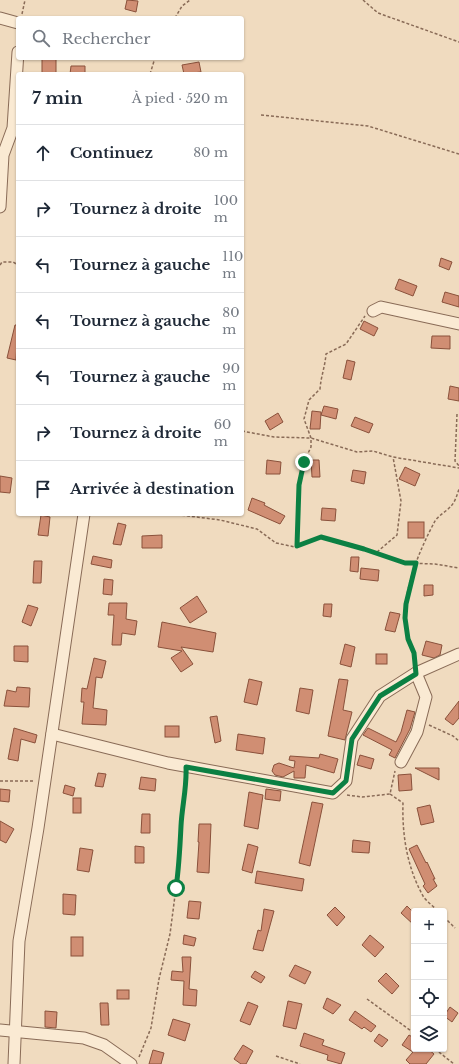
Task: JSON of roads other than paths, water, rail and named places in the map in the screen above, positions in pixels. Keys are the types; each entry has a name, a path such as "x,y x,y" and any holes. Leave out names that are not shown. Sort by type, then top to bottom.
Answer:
{"street":[{"path":"0,18 16,22"},
{"path":"17,60 17,72"},
{"path":"0,207 3,155 13,128 16,82"},
{"path":"373,311 381,307 459,324"},
{"path":"14,1064 19,941 45,781 84,516"},
{"path":"52,734 186,767 333,793 346,781 352,739 380,696 416,674 459,654"},
{"path":"401,762 417,732 426,697 416,674"},
{"path":"0,1030 84,1038 104,1044 135,1060"}]}
